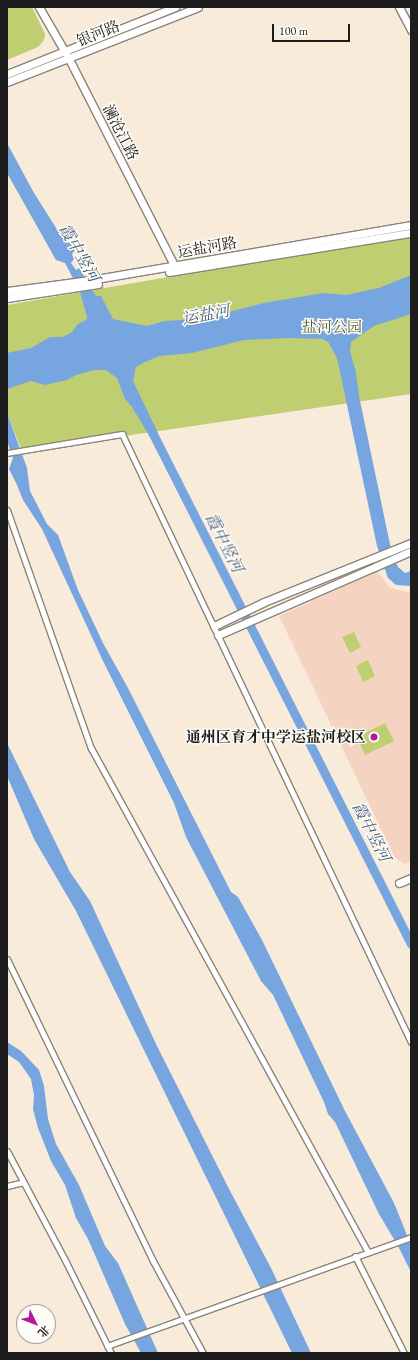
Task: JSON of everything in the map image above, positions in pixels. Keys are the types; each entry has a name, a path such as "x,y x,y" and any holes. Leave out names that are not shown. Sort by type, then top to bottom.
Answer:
{"main road":[{"name":"澜沧江路","path":"39,7 69,59 176,268"},
{"name":"银河路","path":"7,74 175,7"},
{"name":"银河路","path":"7,82 69,59 198,7"},
{"path":"399,7 411,30"},
{"name":"运盐河路","path":"176,268 411,225"},
{"name":"运盐河路","path":"7,298 72,285 176,268 411,233"},
{"name":"运盐河路","path":"7,291 72,285"},
{"path":"214,626 264,602 411,542"},
{"path":"218,635 411,551"},
{"path":"399,883 411,878"}],"street":[{"path":"9,452 122,434 411,1042"},
{"path":"7,510 90,748 368,1252"},
{"path":"7,960 153,1261 203,1353"},
{"path":"7,1152 24,1182 110,1353"},
{"path":"7,1186 24,1182"},
{"path":"107,1346 411,1237"},
{"path":"355,1256 404,1353"}],"shaded area":[{"name":"通州区育才中学运盐河校区","path":"377,571 390,588 408,592 411,591 411,861 405,864 395,858 279,616"}],"green space":[{"path":"7,7 32,7 45,34 44,40 38,47 7,60"},
{"name":"盐河公园","path":"411,235 411,394 22,451 7,413 7,305"},
{"path":"354,632 361,647 350,653 342,637"},
{"path":"368,660 375,676 363,682 356,666"},
{"path":"385,723 394,741 365,755 357,737"}],"water":[{"path":"7,143 34,193 65,242 70,243 75,250 72,254 74,259 71,263 76,270 79,268 96,296 101,296 113,319 147,326 165,321 225,313 264,303 323,293 347,295 379,288 411,275 411,314 374,326 351,342 350,351 356,373 359,396 392,554 398,567 405,573 411,571 411,586 396,585 388,578 377,546 337,358 329,343 323,339 290,338 244,340 192,353 159,356 143,363 136,367 133,381 158,433 150,437 132,407 125,399 117,378 106,370 94,370 76,375 67,380 45,385 31,381 7,389 7,353 31,348 50,337 62,337 71,333 78,324 86,320 87,317 80,292 65,263 56,260 7,173"},
{"path":"7,413 27,468 30,491 47,524 58,535 78,590 103,643 128,688 231,892 238,897 262,940 345,1111 394,1203 411,1245 411,1272 379,1214 335,1122 328,1114 324,1102 273,995 261,981 186,837 174,803 103,661 42,529 23,500 9,469 13,458 7,441"},
{"path":"7,743 70,872 90,901 156,1044 228,1187 271,1268 311,1353 292,1353 76,911 34,839 7,776"},
{"path":"7,1042 21,1051 39,1070 44,1086 48,1119 56,1144 79,1185 105,1246 118,1263 158,1353 141,1353 125,1324 88,1239 76,1218 65,1185 51,1161 38,1128 33,1109 34,1095 31,1079 19,1062 7,1054"}],"waterway":[{"name":"霞中竖河","path":"149,426 411,944"}],"place":[{"name":"通州区育才中学运盐河校区","path":"374,737"}],"water label":[{"name":"运盐河","path":"206,315"}]}
